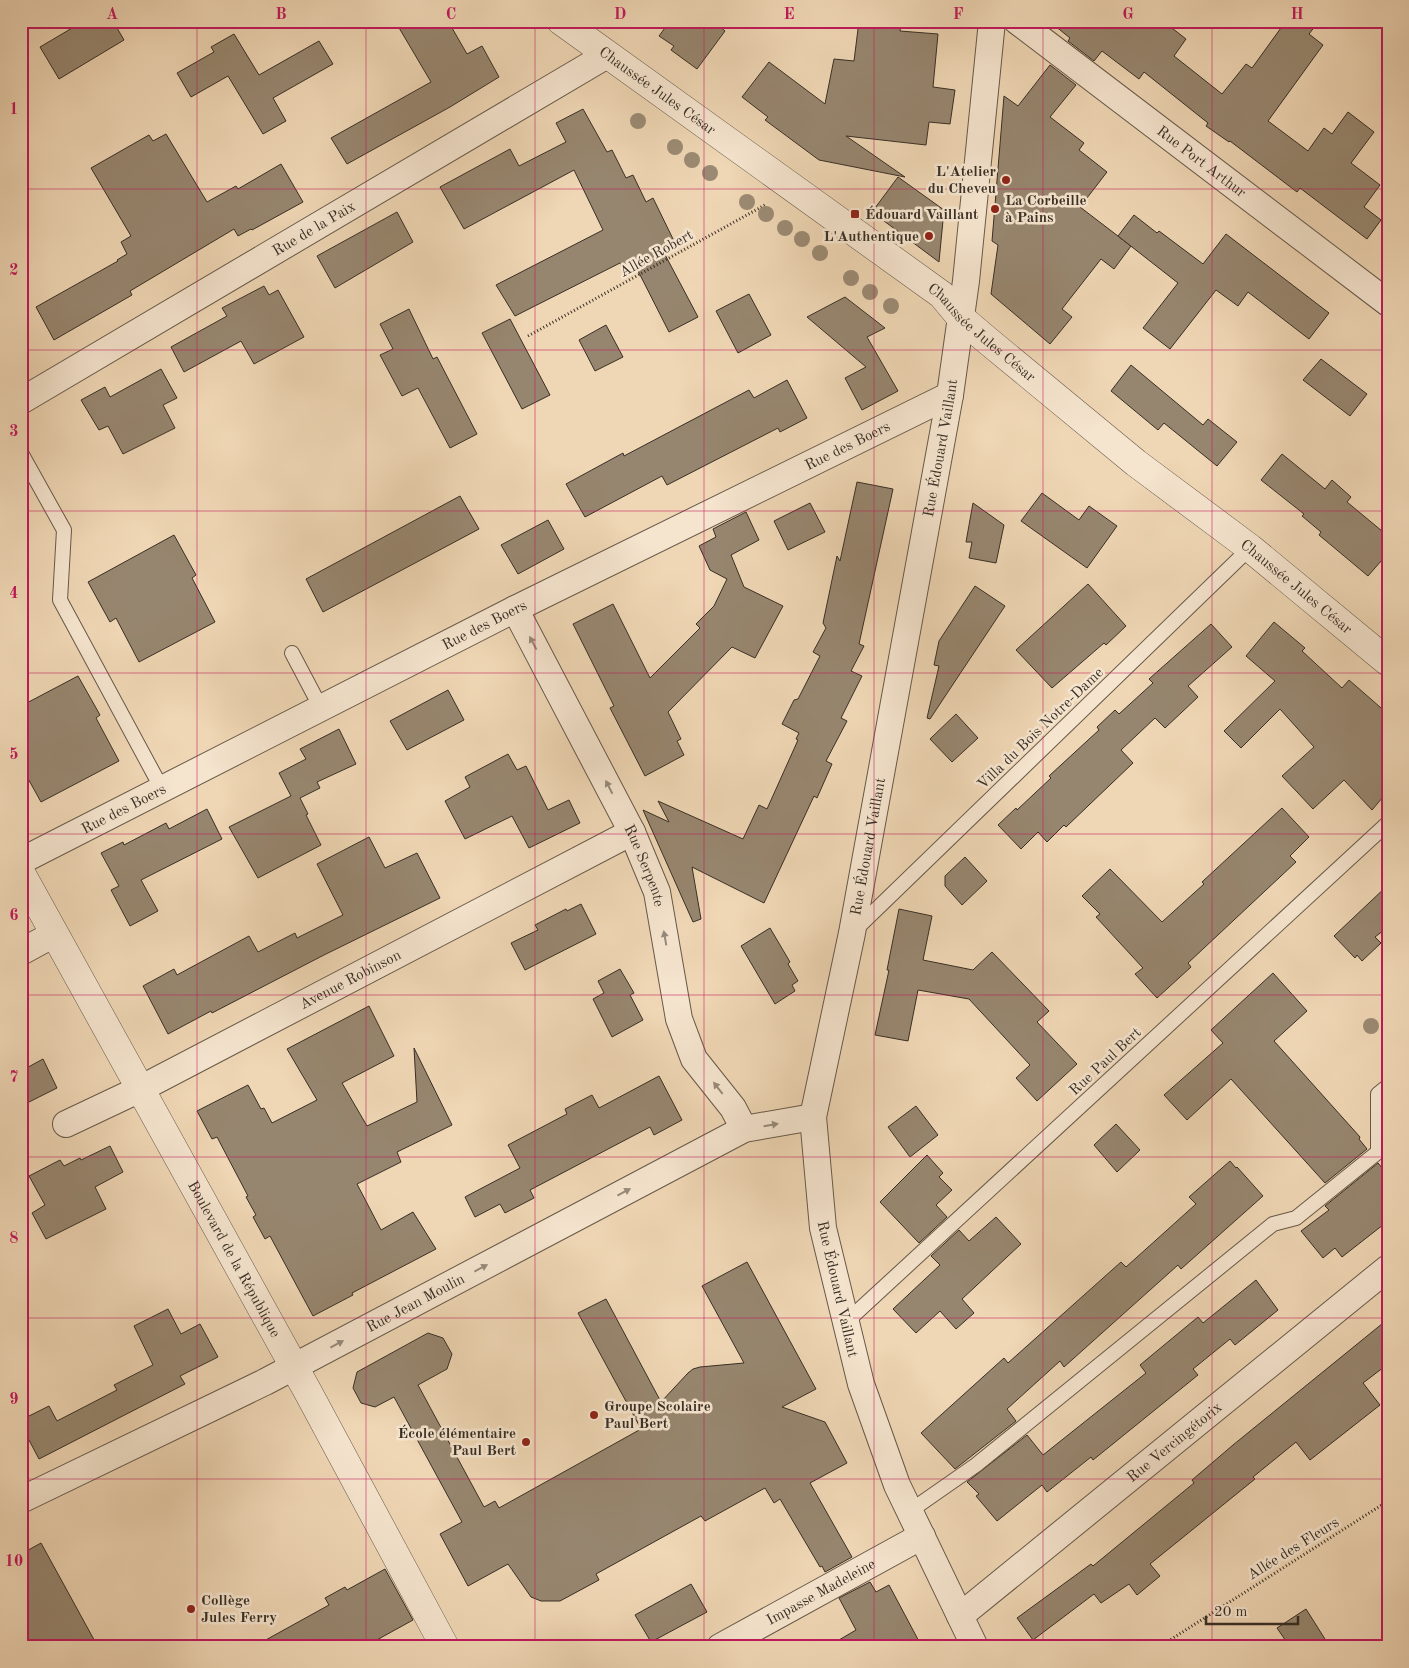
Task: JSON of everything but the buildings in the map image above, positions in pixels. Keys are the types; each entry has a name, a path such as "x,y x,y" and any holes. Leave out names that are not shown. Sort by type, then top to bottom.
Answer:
{"street":[{"name":"Chaussée Jules César","path":"561,21 942,295 961,318 1136,463 1250,548 1388,662"},
{"name":"Rue Édouard Vaillant","path":"974,1647 897,1485 861,1384 823,1228 813,1117 852,933 950,395 961,318 992,21"},
{"name":"Rue Port Arthur","path":"1017,21 1388,302"},
{"name":"Rue de la Paix","path":"21,401 608,55"},
{"name":"Rue des Boers","path":"21,861 515,609 950,395"},
{"name":"Rue Serpente","path":"515,609 632,832 657,892 679,1020 694,1059 733,1108 744,1129"},
{"name":"Avenue Robinson","path":"66,1124 140,1089 632,832"},
{"name":"Boulevard de la République","path":"21,873 294,1367 446,1647"},
{"path":"21,952 54,934"},
{"name":"Rue Jean Moulin","path":"21,1500 294,1367 744,1129 813,1117"},
{"name":"Rue Vercingétorix","path":"960,1616 1388,1268"},
{"name":"Impasse Madeleine","path":"720,1647 922,1536"}],"lane":[{"path":"21,453 64,530 60,600 162,789"},
{"name":"Villa du Bois Notre-Dame","path":"852,933 1250,548"},
{"path":"292,653 321,708"},
{"name":"Rue Paul Bert","path":"845,1324 1388,823"},
{"path":"910,1511 976,1465 1273,1224 1296,1218 1378,1152 1378,1094 1388,1086"}],"path":[{"name":"Allée Robert","path":"528,336 794,190"},
{"name":"Allée des Fleurs","path":"1159,1647 1388,1501"}],"place":[{"name":"L'Atelier du Cheveu","path":"1006,180"},
{"name":"La Corbeille à Pains","path":"995,209"},
{"name":"Édouard Vaillant","path":"855,214"},
{"name":"L'Authentique","path":"929,236"},
{"name":"Groupe Scolaire Paul Bert","path":"594,1415"},
{"name":"École élémentaire Paul Bert","path":"526,1442"},
{"name":"Collège Jules Ferry","path":"191,1609"}]}
